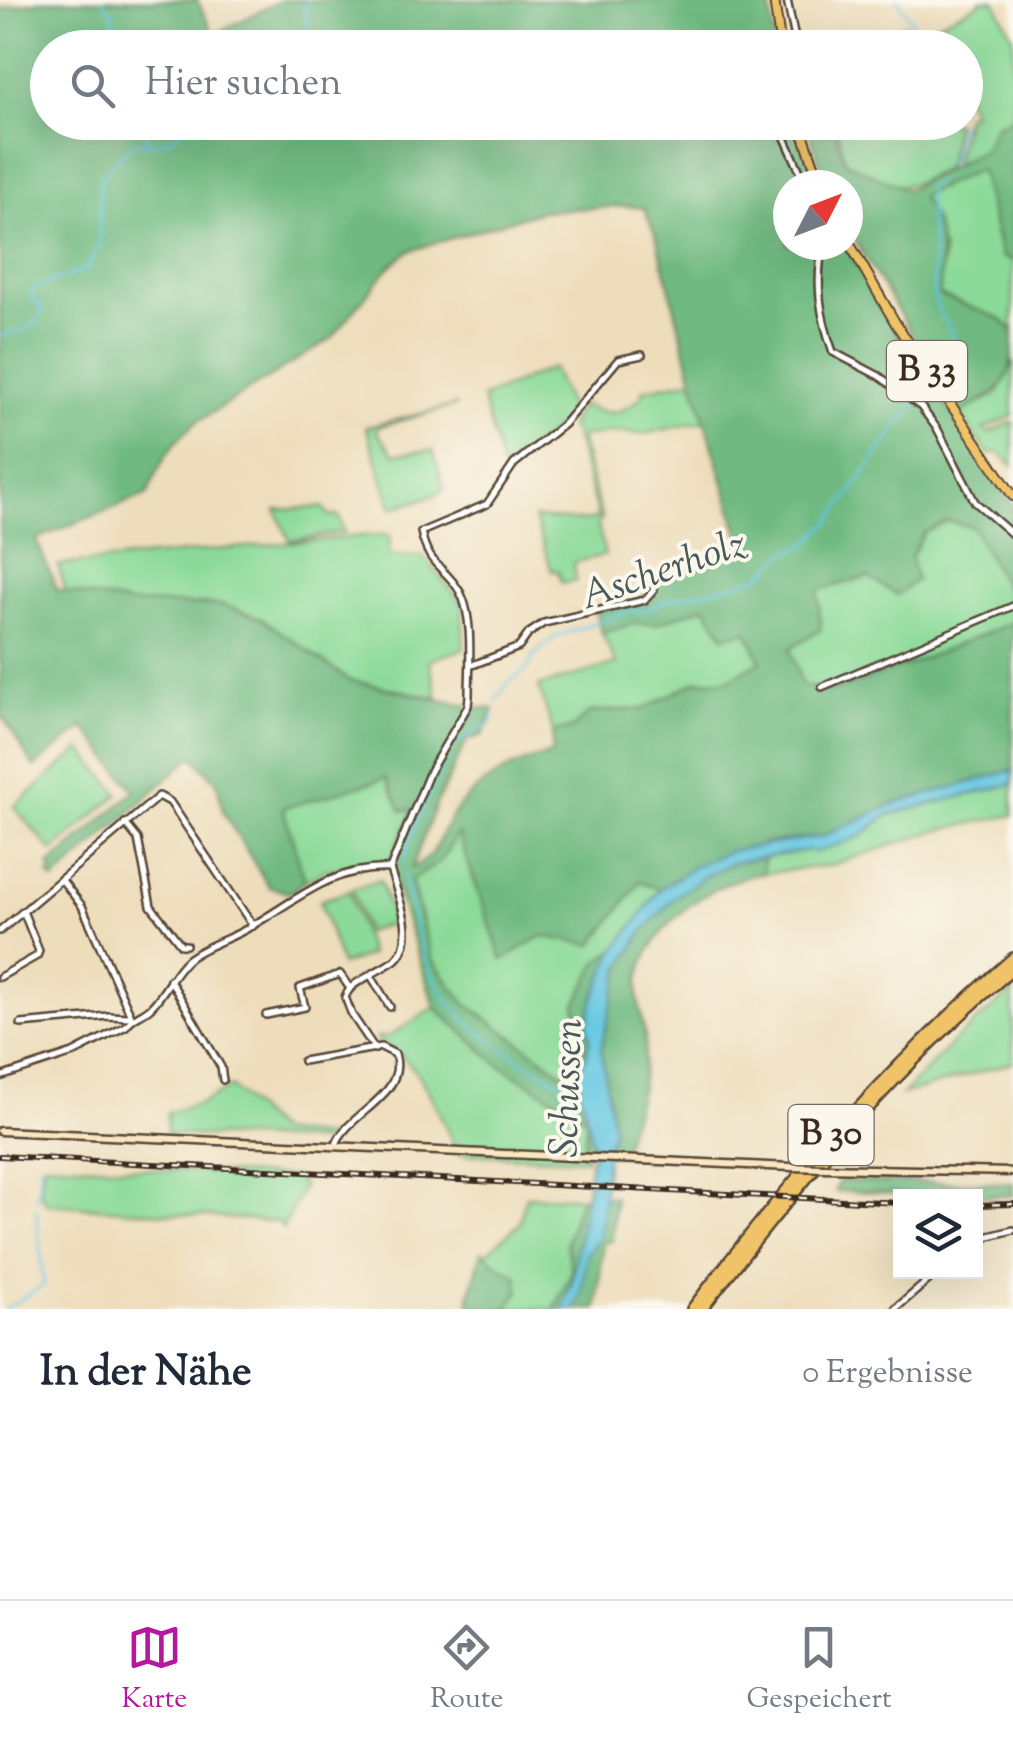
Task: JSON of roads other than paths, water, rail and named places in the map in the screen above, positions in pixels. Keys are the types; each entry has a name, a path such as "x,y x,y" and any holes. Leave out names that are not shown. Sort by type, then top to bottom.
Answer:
{"highway":[{"name":"B 30","path":"692,1309 772,1205 842,1123 928,1034 1013,958"},
{"name":"B 30","path":"702,1309 846,1131 923,1051 1013,969"}],"main road":[{"path":"774,0 778,30"},
{"path":"805,140 816,170"},
{"name":"B 33","path":"859,260 912,349 1013,496"}],"street":[{"path":"787,0 793,30"},
{"path":"786,140 799,170"},
{"path":"820,260 820,317 833,352 922,406 975,502 1013,535"},
{"path":"375,1049 345,998 350,986 395,960 403,950 406,935 390,868 430,770 468,706 467,613 459,591 431,561 421,532 487,504 514,464 564,424 618,360 642,355"},
{"path":"470,666 519,647 529,633 544,623 645,600 654,590 649,574 644,574"},
{"path":"822,686 1013,606"},
{"path":"0,931 155,798 162,797 170,802 253,926"},
{"path":"125,823 138,839 151,906 181,945 186,945"},
{"path":"0,1077 74,1053 126,1026 150,1008 194,955 253,926 332,876 390,868"},
{"path":"60,879 82,906 132,1018"},
{"path":"0,977 38,956 23,911"},
{"path":"266,1015 305,1008 300,988 340,974 350,986"},
{"path":"370,975 390,1007"},
{"path":"170,980 221,1067 223,1080"},
{"path":"21,1024 109,1016 132,1018"},
{"path":"303,1061 381,1047 395,1054 396,1070 377,1102 344,1127 335,1148"},
{"path":"0,1131 612,1161 1013,1172"},
{"path":"983,1240 1013,1230"},
{"path":"895,1309 930,1279"}],"water":[{"path":"1013,770 1013,784 888,815 860,837 814,853 809,850 735,862 705,876 674,898 642,933 621,968 601,1047 613,1129 607,1148 599,1238 587,1253 581,1293 574,1309 562,1309 572,1283 593,1146 579,1085 579,1070 590,1039 587,1025 613,953 660,889 696,865 729,851 823,836 893,804"}],"waterway":[{"path":"309,0 304,6 309,30"},
{"name":"Ascherholz","path":"898,0 917,30"},
{"path":"103,1 112,13 115,30"},
{"path":"147,140 147,144"},
{"path":"0,336 27,329 37,322 42,310 30,294 36,287 87,269 99,245 100,178 134,143 167,140"},
{"name":"Ascherholz","path":"949,164 956,140"},
{"name":"Ascherholz","path":"937,181 928,188 934,286 937,307 951,330 950,362"},
{"name":"Ascherholz","path":"495,701 508,683 527,670 534,655 555,637 626,612 647,610 665,601 743,582 765,573 782,555 806,545 830,522 901,421 924,397"},
{"name":"Ascherholz","path":"403,861 416,822 451,746 492,723 493,715"},
{"name":"Ascherholz","path":"404,873 427,963 456,1010 499,1046 585,1096"},
{"path":"37,1199 41,1164"},
{"path":"5,1309 44,1285 36,1209"}],"railway":[{"path":"0,1156 893,1203"},
{"path":"983,1205 1013,1204"}],"water label":[{"name":"Schussen","path":"569,1088"}]}
